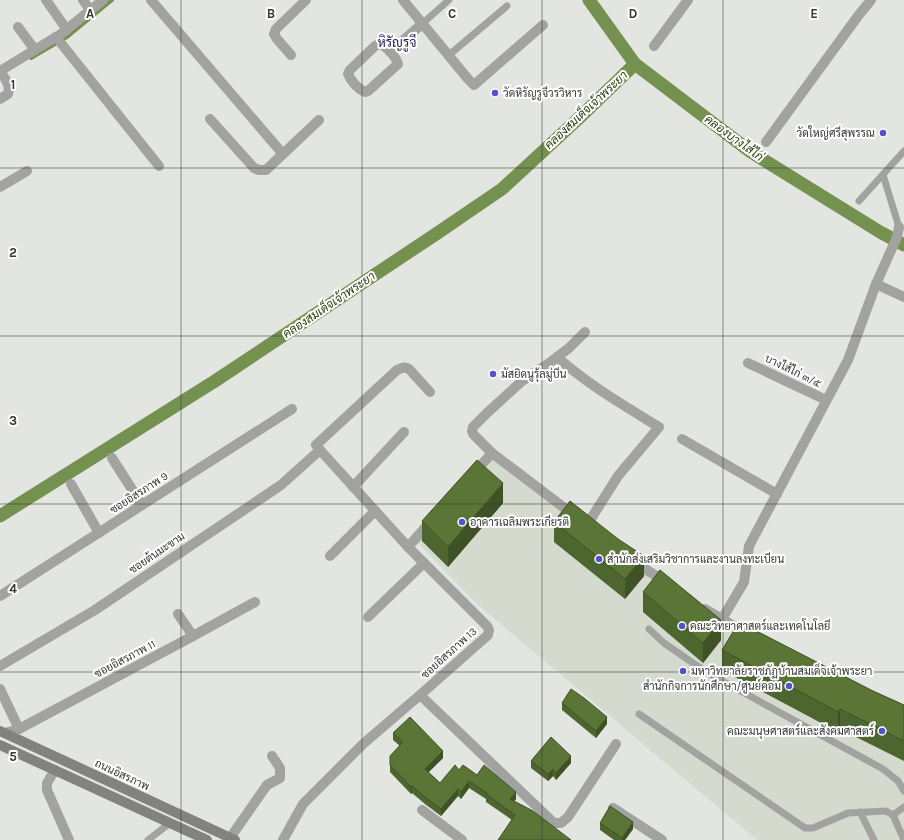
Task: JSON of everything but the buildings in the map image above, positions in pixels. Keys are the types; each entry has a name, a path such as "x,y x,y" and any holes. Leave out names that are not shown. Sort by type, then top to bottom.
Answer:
{"main road":[{"name":"ถนนอิสรภาพ","path":"2,732 232,839"},
{"path":"0,745 207,840"}],"street":[{"path":"46,0 67,30"},
{"path":"83,0 90,10"},
{"path":"0,99 8,94 10,89 0,71 67,30 103,0"},
{"path":"151,0 282,154"},
{"path":"292,55 274,34 276,29 306,0"},
{"path":"403,0 474,85 543,25"},
{"path":"654,46 688,0"},
{"path":"766,142 871,0"},
{"path":"390,52 423,23"},
{"path":"18,27 35,50"},
{"path":"56,37 159,166"},
{"path":"383,44 390,52 398,64 365,92 350,78 348,74 350,70 375,46 383,44"},
{"path":"210,119 254,168 259,170 266,170 319,120"},
{"path":"0,187 27,171"},
{"path":"722,619 744,582 749,546 848,360 876,284 896,236"},
{"path":"876,284 904,297"},
{"path":"557,357 566,365 614,398 659,427 618,476 589,527 492,453 473,434 472,431 474,427 506,395 522,381 569,348 585,332"},
{"name":"บางไส้ไก่ ๓/๕","path":"748,362 826,400"},
{"name":"ซอยต้นมะขาม","path":"0,666 94,610 281,485 397,370 405,367 409,369 430,392"},
{"name":"ซอยอิสรภาพ 9","path":"0,596 292,409"},
{"path":"353,487 404,432"},
{"path":"682,439 777,494"},
{"name":"ซอยอิสรภาพ 13","path":"283,840 303,804 363,744 488,635 489,630 487,626 408,548 318,448"},
{"path":"465,482 492,453"},
{"path":"112,458 142,505"},
{"path":"71,484 99,532"},
{"path":"330,556 375,511"},
{"path":"408,548 439,512"},
{"path":"622,554 672,587"},
{"path":"368,617 424,563"},
{"name":"ซอยอิสรภาพ 11","path":"2,732 19,729 255,602"},
{"path":"697,603 756,638"},
{"path":"178,614 193,636"},
{"path":"0,689 19,729"},
{"path":"420,695 554,822 561,823 568,817 616,744"},
{"path":"232,839 267,785 280,778 280,768 272,756"},
{"path":"55,770 47,784 47,790 70,840"},
{"path":"613,808 662,840"},
{"path":"422,810 462,840"}],"lane":[{"path":"423,23 450,0"},
{"path":"449,55 507,6"},
{"path":"859,201 904,151"},
{"path":"883,174 896,236"},
{"path":"649,629 664,643 706,672 883,769 898,781 904,791"},
{"path":"638,714 805,828 813,828 848,813 886,812 893,814"},
{"path":"893,814 904,806"},
{"path":"860,812 874,840"},
{"path":"893,814 904,840"},
{"path":"148,840 170,823"}],"shaded area":[{"name":"มหาวิทยาลัยราชภัฏบ้านสมเด็จเจ้าพระยา","path":"494,451 714,624 904,719 904,840 757,840 476,603 414,539"}],"waterway":[{"path":"31,58 67,37 112,0"},
{"name":"คลองบางไส้ไก่","path":"589,0 635,64 751,152 880,232 904,245"},
{"name":"คลองสมเด็จเจ้าพระยา","path":"0,516 215,381 502,189 635,64"}],"place":[{"name":"วัดหิรัญรูจีวรวิหาร","path":"495,93"},
{"name":"วัดใหญ่ศรีสุพรรณ","path":"883,133"},
{"name":"มัสยิดนูรุ้ลมู่บีน","path":"493,374"},
{"name":"อาคารเฉลิมพระเกียรติ","path":"462,522"},
{"name":"สำนักส่งเสริมวิชาการและงานลงทะเบียน","path":"599,559"},
{"name":"คณะวิทยาศาสตร์และเทคโนโลยี","path":"682,626"},
{"name":"มหาวิทยาลัยราชภัฏบ้านสมเด็จเจ้าพระยา","path":"683,671"},
{"name":"สำนักกิจการนักศึกษา/ศูนย์คอม","path":"789,686"},
{"name":"คณะมนุษศาสตร์และสังคมศาสตร์","path":"882,731"}],"district":[{"name":"หิรัญรูจี","path":"397,42"}]}
